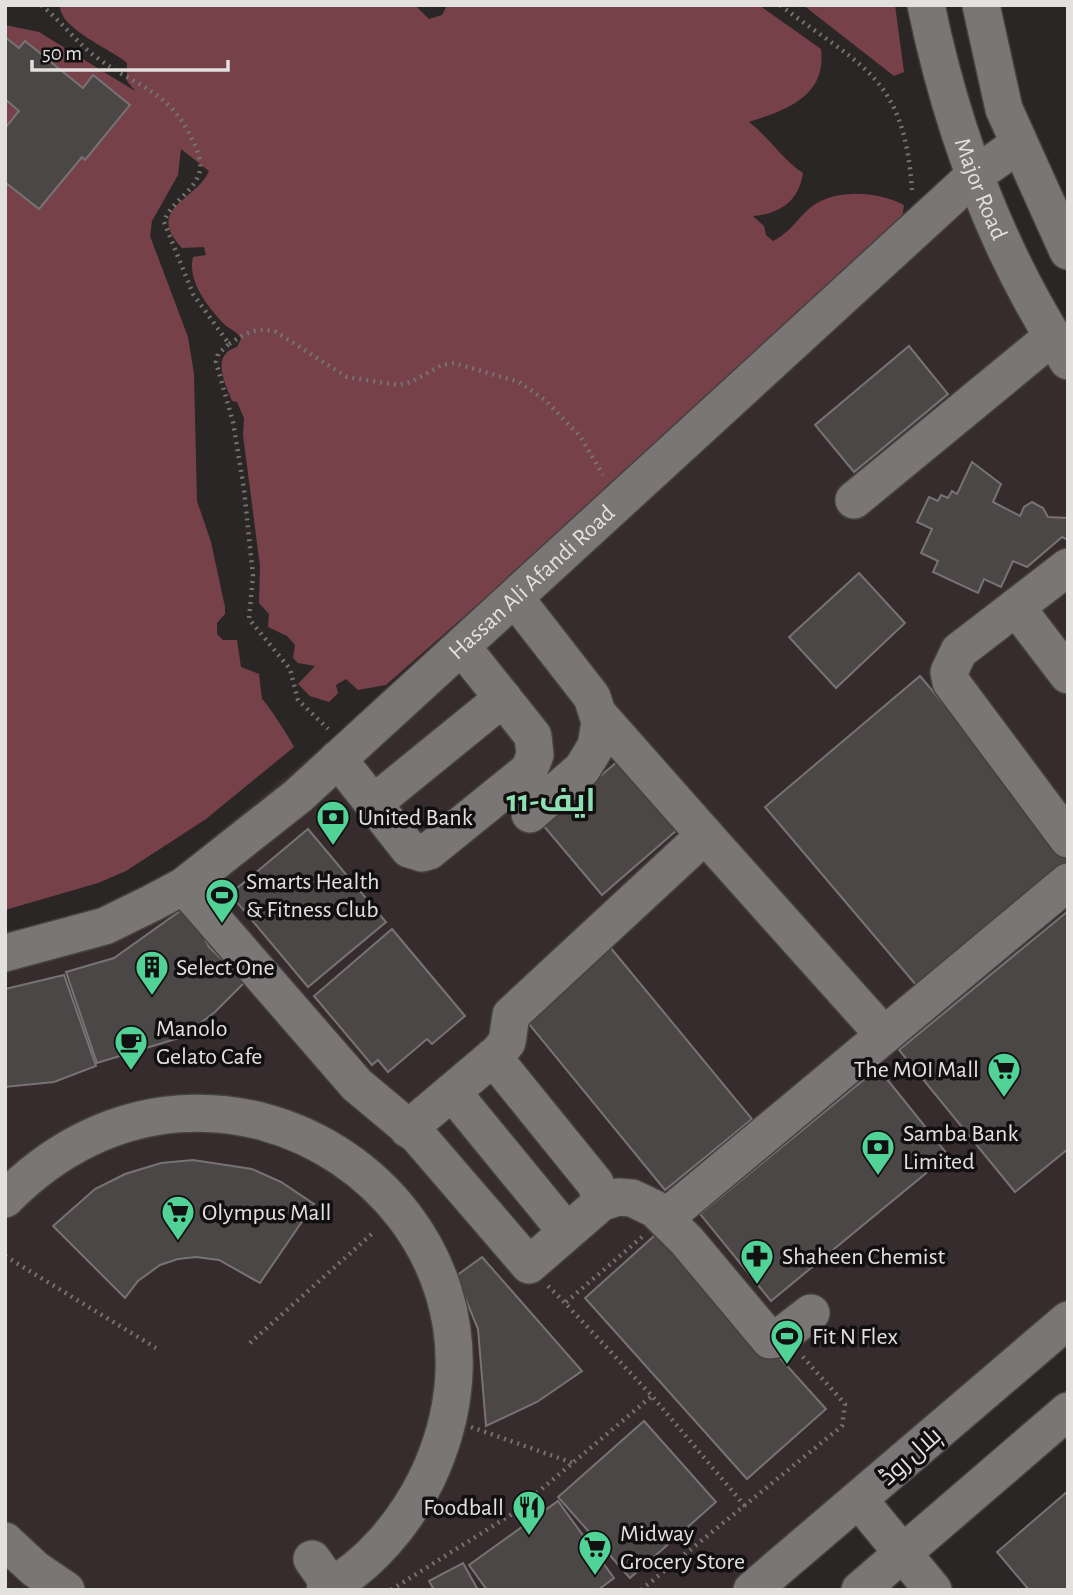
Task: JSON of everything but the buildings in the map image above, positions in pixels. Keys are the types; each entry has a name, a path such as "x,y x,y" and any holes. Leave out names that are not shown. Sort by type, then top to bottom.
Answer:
{"street":[{"name":"Major Road","path":"926,5 939,67 975,175 997,228 1060,349"},
{"name":"Major Road","path":"981,5 1004,109 1068,251"},
{"name":"Hassan Ali Afandi Road","path":"5,953 105,926 184,886 298,796 975,175 1018,145"},
{"path":"854,500 1060,349"},
{"path":"1068,567 960,651 949,672 951,682 1068,839"},
{"path":"515,598 592,697 598,714 599,738 582,769 530,814"},
{"path":"1016,607 1068,675"},
{"path":"344,754 374,803 409,849 422,853 429,851 529,770 535,755 533,736 462,647"},
{"path":"374,803 503,698"},
{"path":"598,714 884,1035"},
{"path":"408,1129 493,1057 507,1042 511,1015 705,835"},
{"path":"665,1218 1068,882"},
{"path":"184,886 357,1085 418,1136 529,1265 599,1203 618,1197 632,1198 643,1201 665,1218 765,1337 777,1339 811,1313"},
{"path":"493,1057 595,1182 599,1189 599,1203"},
{"path":"452,1091 566,1231"},
{"path":"5,1199 29,1174 62,1150 100,1131 153,1116 181,1112 222,1113 263,1120 302,1134 349,1162 371,1179 399,1210 430,1262 446,1308 452,1345 453,1382 447,1418 436,1459 418,1496 394,1531 365,1561 323,1578"},
{"name":"ہلال روڈ","path":"752,1590 1068,1320"},
{"path":"860,1590 1068,1411"},
{"path":"859,1500 933,1590"},
{"path":"5,1541 35,1569 75,1584"}],"path":[{"path":"42,5 99,60 136,80 173,106 186,125 195,144 201,168 195,182 169,209 164,222 174,253 193,294 229,344"},
{"path":"780,5 862,64 891,100 908,144 912,193 909,237"},
{"path":"344,754 305,709 294,690 290,669 249,619 253,576 244,489 233,422 216,362 218,355 229,344 242,335 265,328 276,332 347,377 360,381 398,385 411,382 442,365 454,363 519,382 545,400 580,436 596,458 615,506"},
{"path":"250,1343 399,1210"},
{"path":"665,1218 565,1303 652,1396 745,1506"},
{"path":"5,1256 156,1348"},
{"path":"641,1590 842,1426 845,1404 798,1353"},
{"path":"391,1590 512,1514 652,1396"},
{"path":"447,1418 573,1463"}],"shaded area":[{"path":"60,5 415,5 429,19 442,15 447,5 759,5 821,49 821,65 810,90 789,106 749,122 803,173 797,191 787,204 772,212 753,216 764,226 766,235 773,241 814,205 835,196 871,195 904,205 902,220 876,255 386,685 358,690 346,679 336,685 338,693 329,702 310,696 298,684 315,666 298,663 293,658 295,645 287,636 268,627 269,614 259,603 260,566 243,435 244,418 237,402 232,401 222,370 224,356 237,347 241,339 212,311 196,285 193,257 206,255 204,247 182,248 168,223 176,206 203,181 209,171 181,149 178,175 152,221 150,236 188,337 194,374 197,501 211,542 225,607 225,614 217,623 217,634 223,640 237,640 241,667 259,674 262,699 294,747 206,819 126,871 98,883 5,910 5,25 39,32 135,91 127,81 127,63 76,30 67,22"},
{"path":"803,5 895,5 904,72 894,76"},
{"path":"970,180 1068,348 1068,1312 750,1590 5,1590 5,930 48,926 148,890 644,480"}],"place":[{"name":"United Bank","path":"333,847"},
{"name":"Smarts Health & Fitness Club","path":"222,925"},
{"name":"Select One","path":"152,997"},
{"name":"Manolo Gelato Cafe","path":"131,1072"},
{"name":"The MOI Mall","path":"1004,1099"},
{"name":"Samba Bank Limited","path":"878,1177"},
{"name":"Olympus Mall","path":"178,1242"},
{"name":"Shaheen Chemist","path":"757,1286"},
{"name":"Fit N Flex","path":"787,1366"},
{"name":"Foodball","path":"529,1537"},
{"name":"Midway Grocery Store","path":"595,1577"}],"district":[{"name":"ایف-11","path":"551,800"}]}
